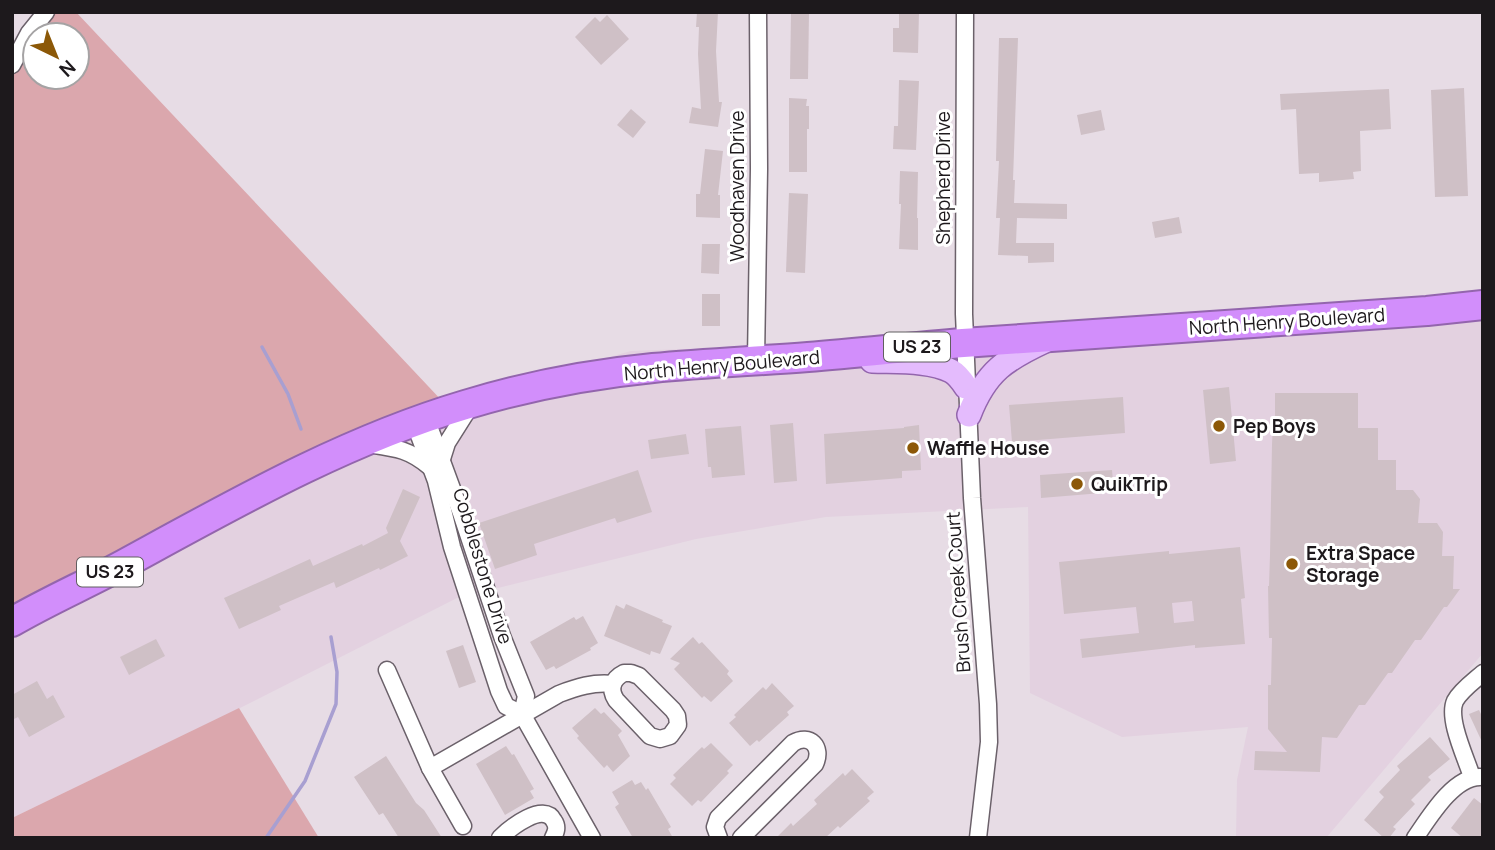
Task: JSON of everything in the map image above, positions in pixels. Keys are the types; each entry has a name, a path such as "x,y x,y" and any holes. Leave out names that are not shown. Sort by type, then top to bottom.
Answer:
{"highway":[{"name":"North Henry Boulevard","path":"12,622 297,471 420,420 473,403 562,382 637,370 1483,305"}],"main road":[{"path":"969,415 986,381 998,367 1018,353 1052,337"},
{"path":"806,358 917,363 953,371 966,387"}],"street":[{"path":"12,65 29,33 46,12"},
{"name":"Woodhaven Drive","path":"757,360 758,12"},
{"name":"Shepherd Drive","path":"965,12 965,343"},
{"name":"Brush Creek Court","path":"965,343 972,498 989,742 978,838"},
{"path":"362,443 416,455 439,472 447,443 473,403"},
{"name":"Cobblestone Drive","path":"420,420 439,472 461,513 502,636 526,696 522,714"},
{"name":"Cobblestone Drive","path":"439,472 452,547 499,691 506,706 522,714 592,838"},
{"path":"387,670 430,768 463,825"},
{"path":"1415,838 1447,795 1459,785 1477,777 1453,721 1453,708 1460,695 1483,673"},
{"path":"622,674 639,676 676,714 678,725 673,734 662,739 650,736 616,700 612,691 613,684 622,674"},
{"path":"430,768 551,698 595,683 613,684"},
{"path":"717,837 717,820 766,770 796,741 804,739 813,743 818,754 816,762 741,838"},
{"path":"766,770 787,792"},
{"path":"554,820 574,806"},
{"path":"500,838 537,813 547,814 554,820 556,827 553,838"}],"shaded area":[{"path":"56,12 76,12 84,21 48,21"},
{"path":"91,28 444,403 417,411 207,501 12,610 12,59 21,49 21,91 91,91"},
{"path":"1483,308 1483,653 1326,838 1236,838 1237,780 1248,727 1122,737 1030,693 1028,507 826,517 696,539 457,598 240,708 12,818 12,610 207,501 417,411 631,351 816,344"},
{"path":"239,708 319,838 12,838 12,818"}],"building":[{"path":"697,12 718,12 716,51 719,102 722,102 718,127 689,123 692,107 701,109"},
{"path":"791,12 809,12 808,79 790,79"},
{"path":"899,12 919,12 918,53 893,52 893,28 899,28"},
{"path":"607,15 629,39 601,65 575,37 595,17 600,22"},
{"path":"999,38 1018,38 1014,203 1067,204 1067,219 1017,218 1016,243 1054,243 1054,262 1028,263 1028,256 998,255 1000,218 996,218 999,161 996,161"},
{"path":"899,80 919,81 916,150 893,149 894,126 898,126"},
{"path":"1464,88 1468,196 1435,197 1431,90"},
{"path":"1389,89 1391,129 1360,131 1361,171 1353,172 1354,179 1319,182 1319,173 1299,174 1296,109 1281,110 1280,94"},
{"path":"789,98 807,99 806,106 809,106 807,172 789,172"},
{"path":"631,109 646,122 633,138 617,125"},
{"path":"1101,110 1105,130 1081,135 1077,115"},
{"path":"705,149 723,151 718,195 720,218 696,217 696,194 700,194"},
{"path":"900,171 918,172 918,250 899,249"},
{"path":"789,193 808,194 805,273 786,272"},
{"path":"1179,217 1182,233 1155,238 1152,222"},
{"path":"702,244 720,244 719,274 701,273"},
{"path":"702,294 720,294 720,326 702,326"},
{"name":"Pep Boys","path":"1229,387 1236,461 1210,464 1203,390"},
{"path":"1275,393 1358,393 1358,428 1378,428 1378,460 1396,460 1396,490 1413,490 1420,499 1418,523 1437,523 1443,532 1442,556 1454,556 1453,589 1460,589 1421,640 1415,640 1365,705 1359,705 1337,738 1322,737 1320,772 1254,770 1255,751 1287,752 1268,729 1272,638 1269,638 1268,586"},
{"name":"QuikTrip","path":"1123,397 1125,433 1012,442 1009,405"},
{"path":"793,423 797,481 774,483 770,425"},
{"path":"919,425 921,470 902,471 902,478 826,484 824,434"},
{"path":"741,426 745,475 712,478 711,467 708,467 705,429"},
{"path":"686,434 689,454 651,459 648,440"},
{"path":"638,470 652,512 617,523 615,518 534,544 537,555 495,569 479,523"},
{"name":"QuikTrip","path":"1112,470 1114,492 1041,498 1040,475"},
{"path":"403,489 420,497 400,541 408,556 336,588 334,582 279,606 281,610 239,629 224,598 310,559 313,566 388,533 386,528"},
{"path":"1240,547 1245,598 1241,599 1245,644 1195,648 1195,645 1082,658 1080,639 1139,633 1136,607 1064,614 1059,562 1169,551 1169,554","holes":["1192,601 1194,621 1174,623 1172,603"]},
{"path":"626,604 672,626 660,654 651,651 650,655 604,636 616,605 624,609"},
{"path":"583,616 598,643 590,648 591,650 556,669 554,666 546,670 530,642 574,617 576,620"},
{"path":"693,637 699,644 702,642 729,671 727,674 733,681 711,702 704,696 702,698 674,669 680,663 670,659"},
{"path":"156,639 165,656 129,675 120,657"},
{"path":"463,645 476,682 459,688 446,651"},
{"path":"37,681 47,699 53,695 65,717 29,737 18,717 12,720 12,695"},
{"path":"772,683 794,706 787,712 789,715 759,742 757,740 750,746 729,723 763,687 766,690"},
{"path":"595,708 601,714 604,712 622,731 618,735 630,756 613,772 607,765 604,768 577,738 579,736 572,728"},
{"path":"1479,710 1483,718 1483,744 1469,714"},
{"path":"1430,737 1450,759 1428,777 1431,780 1411,800 1415,804 1393,827 1396,829 1389,838 1384,838 1364,820 1384,797 1379,792 1400,770 1397,766"},
{"path":"711,743 733,765 727,771 729,773 701,802 698,800 692,806 670,784 676,778 673,775 702,747 704,749"},
{"path":"506,746 512,755 514,754 534,789 530,791 534,798 505,815 476,764"},
{"path":"386,756 442,838 399,838 383,813 379,815 354,777"},
{"path":"852,769 874,792 867,798 870,801 825,838 776,838 817,804 814,800 843,773 845,776"},
{"path":"632,780 635,785 641,782 646,790 648,788 671,827 668,829 673,838 633,838 615,807 619,804 612,792"},
{"path":"1474,798 1483,805 1483,838 1463,838 1451,828"}],"waterway":[{"path":"262,347 288,394 301,429"},
{"path":"266,838 305,781 336,704 337,672 331,637"}],"place":[{"name":"Pep Boys","path":"1219,426"},
{"name":"Waffle House","path":"913,448"},
{"name":"QuikTrip","path":"1077,484"},
{"name":"Extra Space Storage","path":"1292,564"}]}
